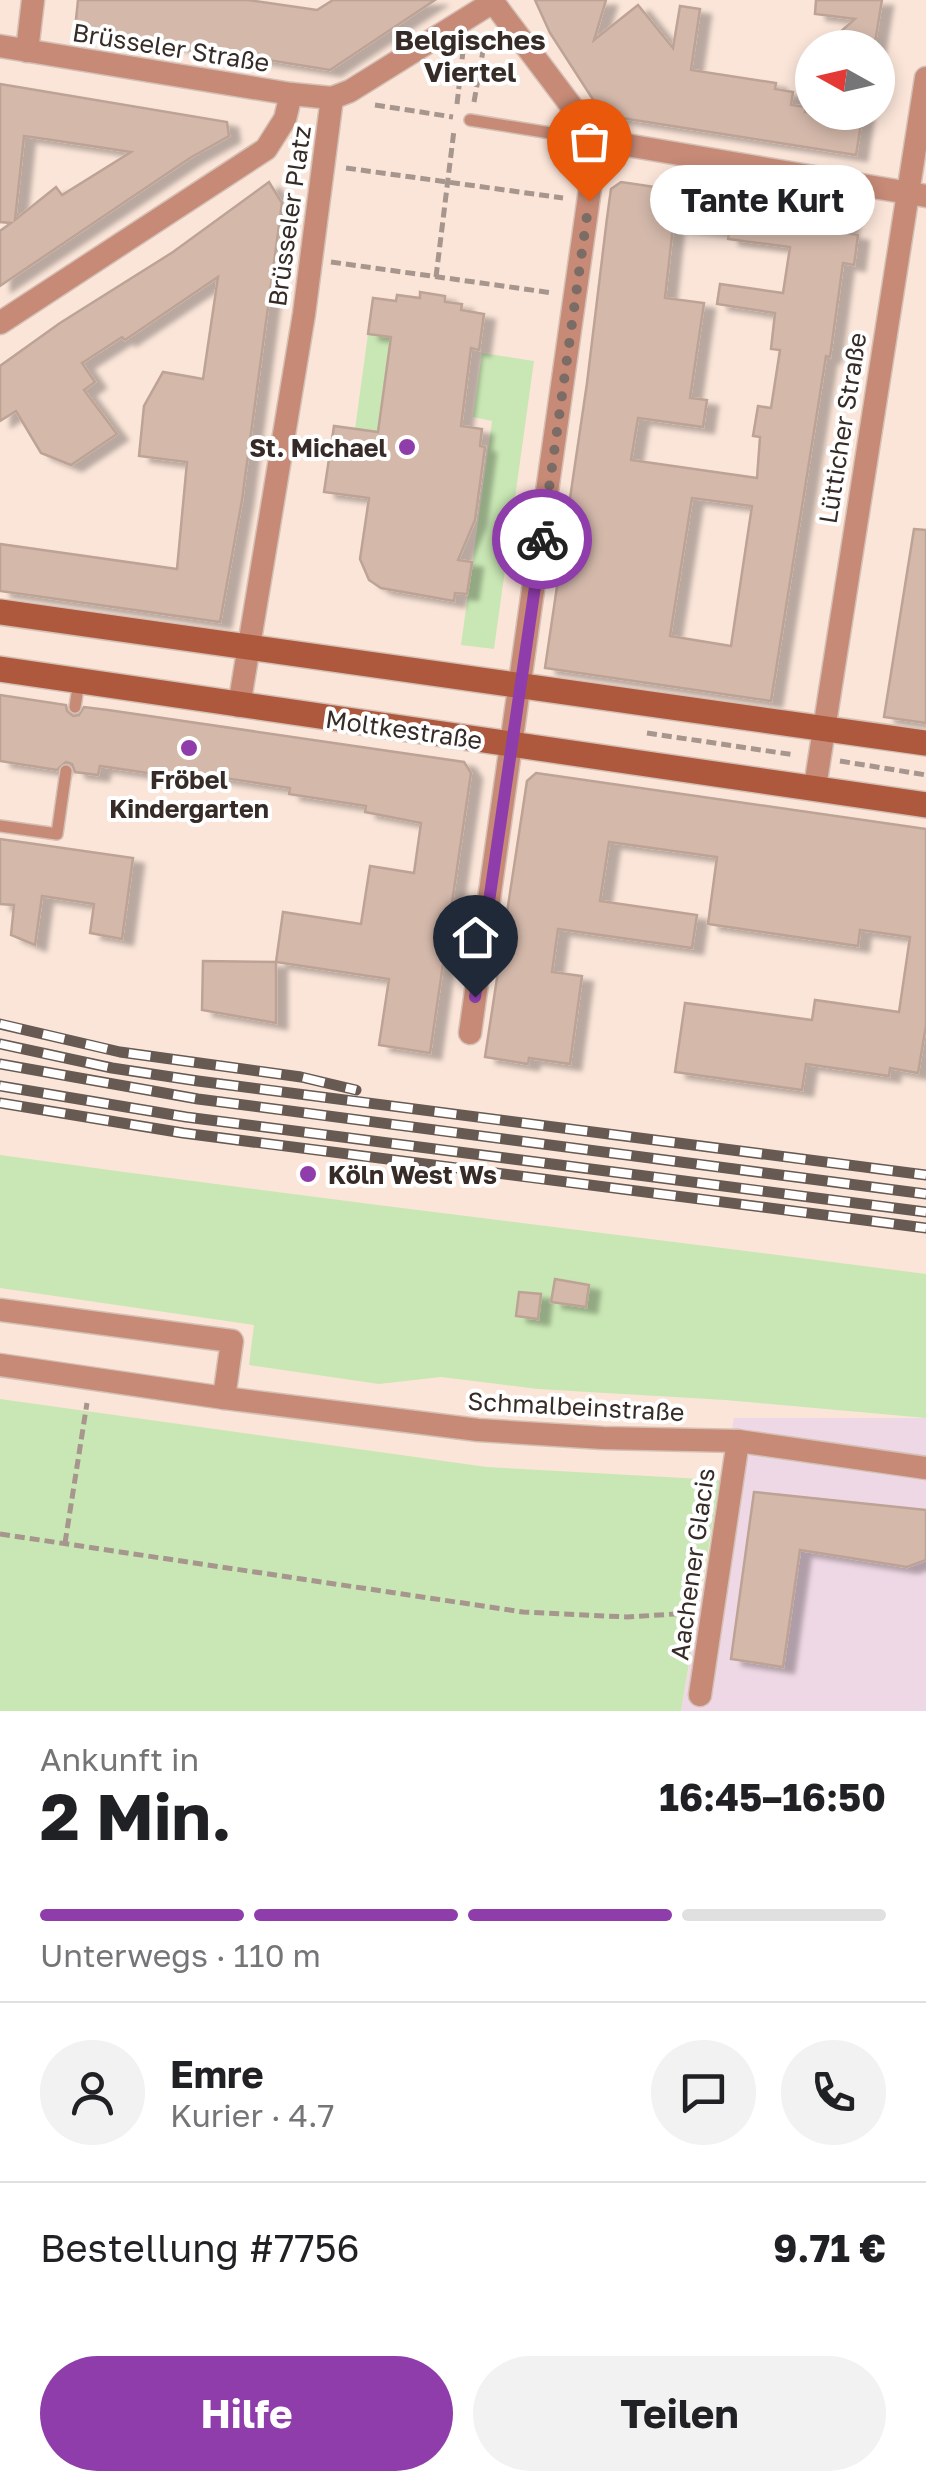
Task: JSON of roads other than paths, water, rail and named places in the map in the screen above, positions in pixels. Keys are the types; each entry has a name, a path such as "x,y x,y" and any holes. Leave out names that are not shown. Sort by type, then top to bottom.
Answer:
{"street":[{"path":"27,51 33,0"},
{"path":"493,1 597,140 917,194"},
{"name":"Brüsseler Platz","path":"239,706 311,260 332,98 350,92 493,1"},
{"name":"Brüsseler Straße","path":"0,46 332,98"},
{"name":"Lütticher Straße","path":"815,787 917,194 926,78"},
{"path":"0,323 266,149 285,119 292,94"},
{"path":"470,1034 597,140"},
{"path":"0,612 926,743"},
{"name":"Moltkestraße","path":"0,669 77,694 239,706 926,805"},
{"path":"0,1310 232,1341 224,1398"},
{"name":"Schmalbeinstraße","path":"0,1366 478,1430 738,1441 926,1468"},
{"name":"Aachener Glacis","path":"700,1695 738,1441"}],"lane":[{"path":"470,120 597,140"},
{"path":"0,826 57,834 66,771"}],"railway":[{"path":"0,1024 120,1052 301,1077 356,1090"},
{"path":"0,1044 112,1068 198,1081 926,1175"},
{"path":"0,1064 198,1099 926,1194"},
{"path":"0,1086 186,1117 926,1212"},
{"path":"0,1103 183,1133 926,1228"}],"place":[{"name":"Tante Kurt","path":"589,201"},
{"name":"St. Michael","path":"407,447"},
{"name":"Fröbel Kindergarten","path":"189,748"},
{"name":"Köln West Ws","path":"308,1174"}],"district":[{"name":"Belgisches Viertel","path":"470,55"}]}
